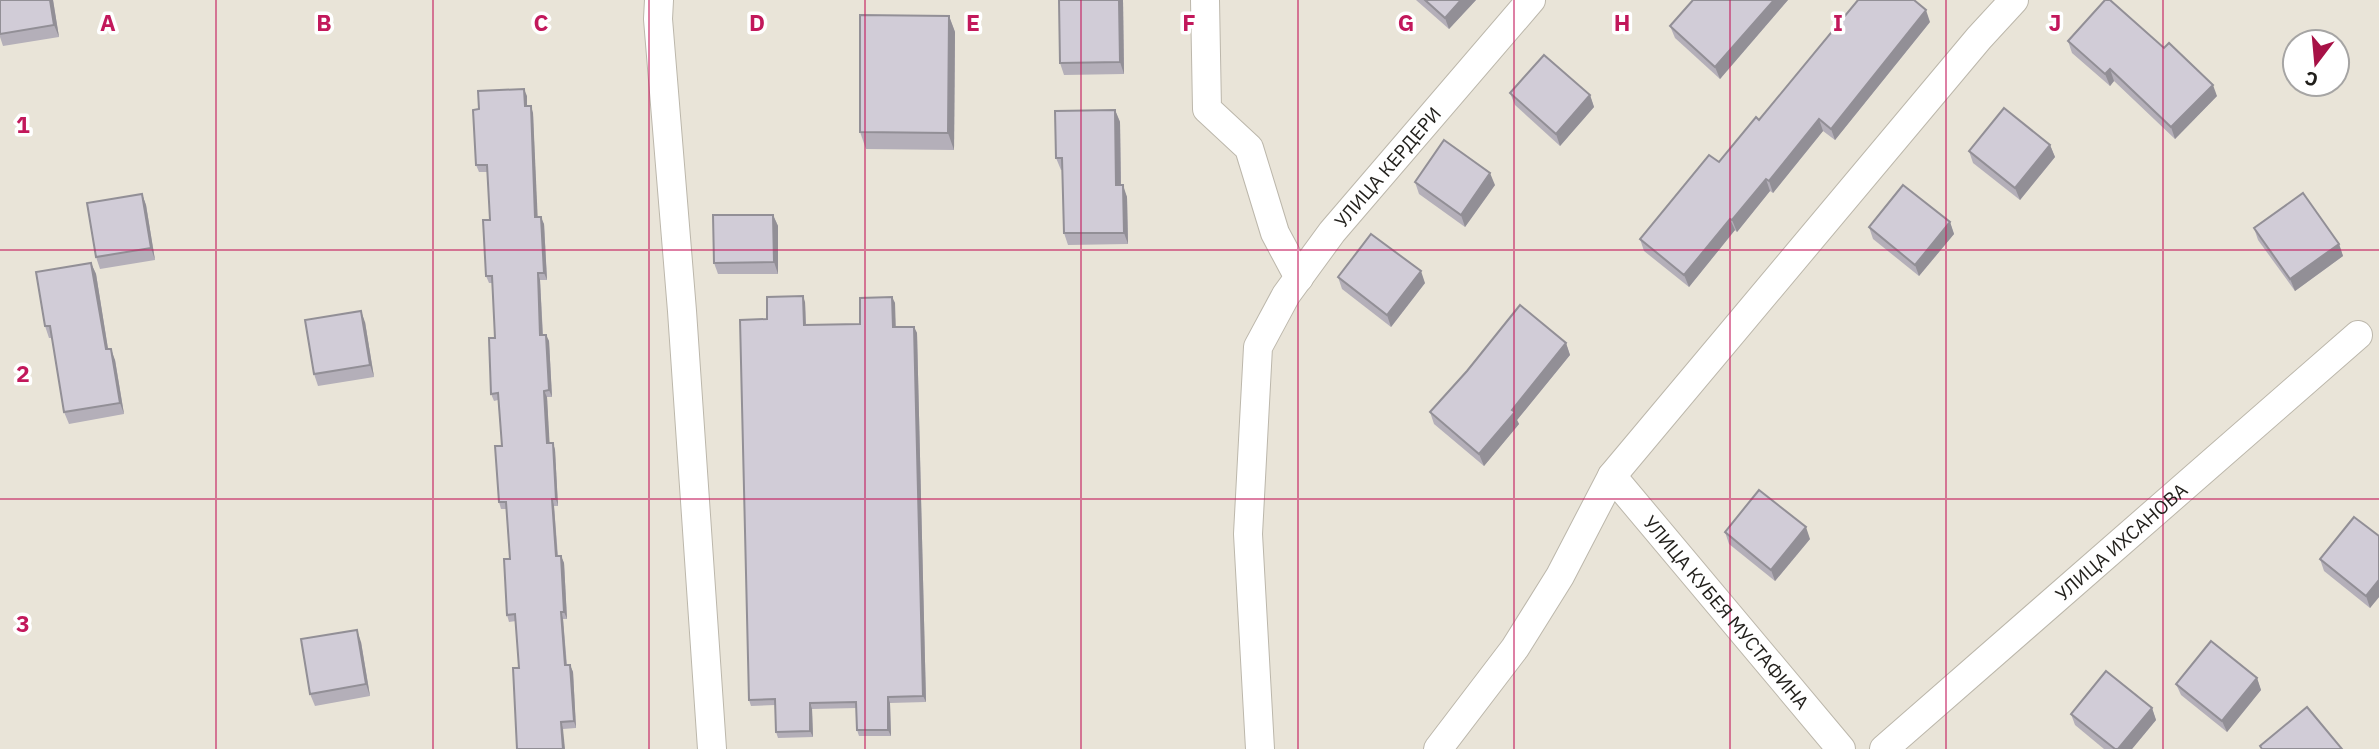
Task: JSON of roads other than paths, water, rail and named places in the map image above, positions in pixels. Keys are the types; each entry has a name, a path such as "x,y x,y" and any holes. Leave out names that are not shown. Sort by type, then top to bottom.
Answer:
{"street":[{"path":"659,0 658,19 682,311 712,749"},
{"path":"1205,0 1207,109 1249,148 1275,233 1299,278"},
{"name":"УЛИЦА КЕРДЕРИ","path":"1260,749 1248,534 1258,347 1286,295 1332,232 1531,0"},
{"path":"1438,749 1528,628 1560,576 1612,476 1979,37 2014,0"},
{"name":"УЛИЦА ИХСАНОВА","path":"1884,749 2358,335"},
{"name":"УЛИЦА КУБЕЯ МУСТАФИНА","path":"1612,476 1841,749"}]}
